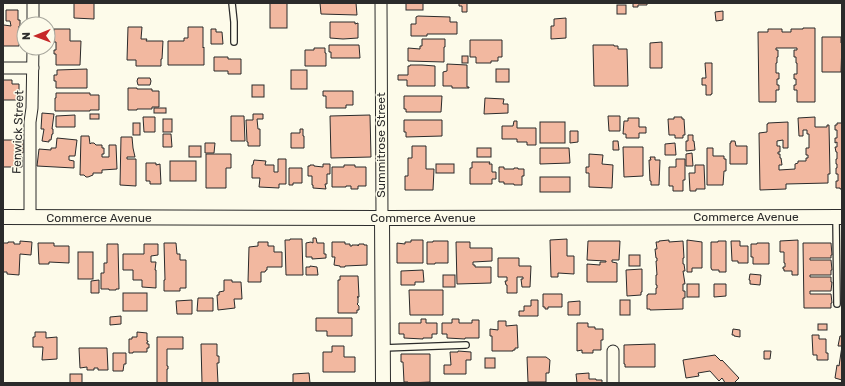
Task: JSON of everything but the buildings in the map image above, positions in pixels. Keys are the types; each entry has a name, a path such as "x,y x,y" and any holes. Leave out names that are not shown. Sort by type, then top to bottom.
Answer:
{"street":[{"path":"32,3 33,16"},
{"name":"Summitrose Street","path":"381,3 383,383"},
{"name":"Fenwick Street","path":"30,217 30,122 32,108 33,56"},
{"path":"3,68 33,68"},
{"name":"Commerce Avenue","path":"3,217 839,217"},
{"path":"613,352 613,383"}],"lane":[{"path":"232,3 234,42"},
{"path":"837,304 839,217"},
{"path":"383,348 466,346"}]}
